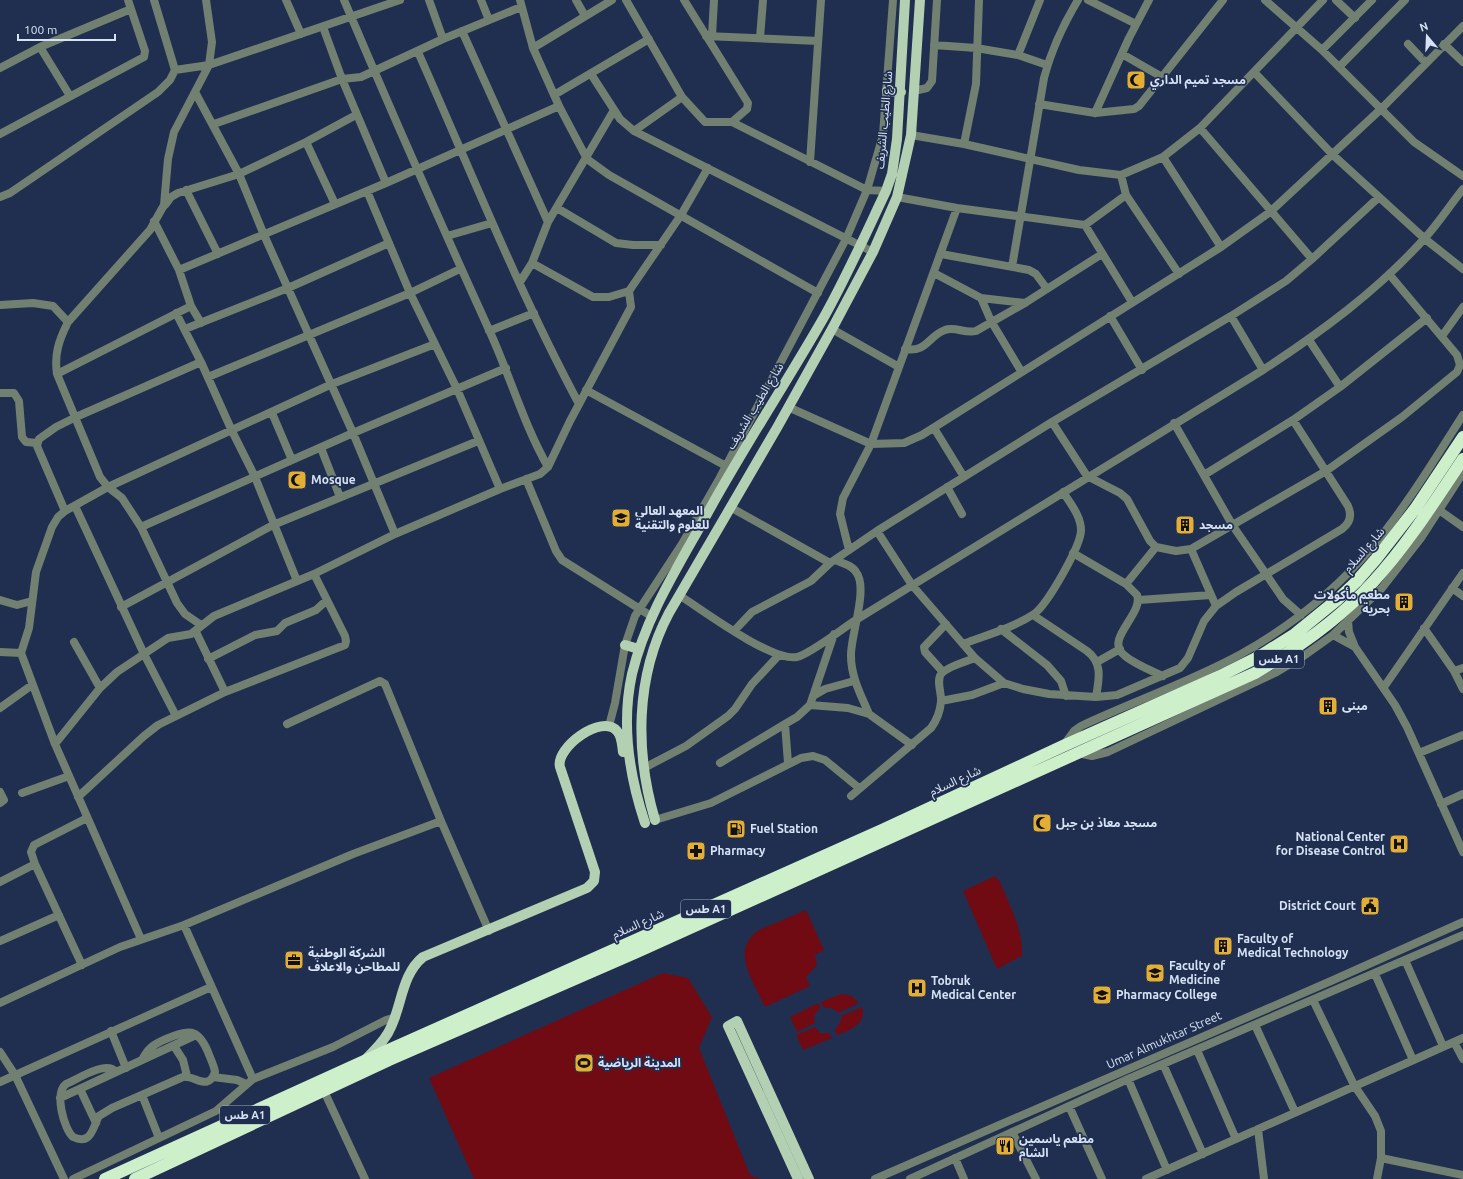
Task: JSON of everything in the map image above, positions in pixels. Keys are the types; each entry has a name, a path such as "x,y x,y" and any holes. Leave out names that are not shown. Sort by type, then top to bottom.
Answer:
{"highway":[{"name":"شارع السلام","path":"1028,769 1063,746 1220,676 1260,656 1295,634 1338,599 1376,559 1415,509 1463,436"},
{"name":"شارع السلام","path":"386,1056 717,904 1028,769 1077,753 1241,680 1284,656 1315,634 1351,604 1381,574 1396,556 1463,459"},
{"name":"طس A1","path":"106,1179 364,1060 386,1056"},
{"name":"طس A1","path":"135,1179 324,1091 386,1056"}],"main road":[{"path":"906,0 913,4 920,0"},
{"name":"شارع الطيب الشريف","path":"650,822 633,784 628,739 628,704 632,675 639,649 651,616 715,498 825,316 861,245 886,191 895,159 901,92 906,0"},
{"name":"شارع الطيب الشريف","path":"650,822 641,724 645,676 660,630 832,329 873,252 897,197 911,134 920,0"},
{"path":"904,26 910,19 918,26"},
{"path":"887,90 901,92"},
{"path":"724,482 733,489 741,488"},
{"path":"715,498 725,498 730,507"},
{"path":"625,645 639,649"},
{"path":"364,1060 384,1039 396,1018 407,979 419,960 435,951 489,931 587,888 594,881 595,872 559,761 565,749 584,734 598,727 609,726 614,728 619,735 625,764 631,769 644,768"},
{"path":"798,1179 733,1024 809,1179"}],"street":[{"path":"0,134 144,56 145,51 128,0"},
{"path":"0,197 10,193 133,111 162,88 174,75 175,70 154,0"},
{"path":"164,205 168,158 174,132 196,92 209,64 212,42 206,0"},
{"path":"286,0 301,34"},
{"path":"344,0 460,269 506,368 538,450 548,467"},
{"path":"175,70 209,64 400,0"},
{"path":"429,0 443,39"},
{"path":"481,0 489,20"},
{"path":"576,0 585,16"},
{"path":"533,48 612,0"},
{"path":"626,0 682,97 705,122 732,122 867,190 886,191"},
{"path":"684,0 709,36 748,105 747,110 732,122"},
{"path":"709,36 714,0"},
{"path":"760,38 762,0"},
{"path":"810,162 821,0"},
{"path":"609,726 615,703 625,645 629,631 639,609 682,544 726,466 846,239 867,190 883,136 893,0"},
{"path":"914,91 927,88 932,81 937,0"},
{"path":"964,144 975,97 979,0"},
{"path":"1018,54 1040,0"},
{"path":"1012,267 1039,104 1047,65 1065,23 1078,0"},
{"path":"1088,0 1136,24"},
{"path":"1095,113 1136,24 1149,0"},
{"path":"1039,104 1095,113 1139,106 1223,0"},
{"path":"1265,0 1322,50 1420,147 1463,176"},
{"path":"911,134 964,144 1079,170 1121,175 1163,157 1200,128 1296,26 1323,0"},
{"path":"1336,0 1355,18"},
{"path":"1322,50 1372,0"},
{"path":"1339,67 1405,0"},
{"path":"214,124 342,79 361,77 418,52 443,39 489,20 520,4 533,48 559,106 587,159 609,175 818,293"},
{"path":"0,68 40,47 131,9"},
{"path":"323,26 356,115 386,183"},
{"path":"788,407 872,444 904,442 934,428 1021,371 1221,247 1270,212 1381,109 1463,26"},
{"path":"462,32 548,222"},
{"path":"709,36 818,41"},
{"path":"554,95 649,39"},
{"path":"934,44 1018,54 1047,65"},
{"path":"1408,44 1426,63"},
{"path":"1444,44 1463,62"},
{"path":"40,47 70,96"},
{"path":"418,52 492,223 557,362 579,404"},
{"path":"1122,54 1162,77"},
{"path":"1254,72 1333,155 1425,239 1463,269"},
{"path":"591,74 625,125 634,131 873,252"},
{"path":"196,92 239,174 264,236 332,384 395,534"},
{"path":"634,131 682,97"},
{"path":"179,270 264,236 335,204 417,170 559,106"},
{"path":"520,282 532,263 548,222 587,159 614,110"},
{"path":"225,692 208,659 198,628 181,610 173,596 168,581 141,528 122,498 108,487 100,477 57,374 55,361 58,340 68,322 150,230 164,205 171,197 186,190 239,174 306,142 356,115"},
{"path":"1200,128 1312,260"},
{"path":"306,142 335,204"},
{"path":"1163,157 1221,247"},
{"path":"532,263 593,297 609,297 629,291 681,216 708,168"},
{"path":"1121,175 1126,195 1179,274"},
{"path":"679,595 734,631 778,655 790,658 802,655 1087,476 1263,370 1308,340 1346,312 1389,274 1425,239 1463,188"},
{"path":"186,190 218,254"},
{"path":"367,191 410,293 457,389 478,441 500,489"},
{"path":"897,197 956,208 1085,225 1126,195"},
{"path":"734,631 752,612 811,581 833,562 877,531 1052,422 1231,316 1286,280 1312,260 1379,197"},
{"path":"557,208 616,243 633,246 661,245"},
{"path":"849,550 840,514 841,504 872,444 956,208"},
{"path":"154,221 179,270 191,306 201,323"},
{"path":"447,236 492,223"},
{"path":"1085,225 1132,302"},
{"path":"185,329 288,288 389,243"},
{"path":"940,254 1033,272 1047,289"},
{"path":"905,349 919,350 945,329 952,328 972,332 1025,303 1102,254"},
{"path":"208,377 410,293 460,269"},
{"path":"934,273 981,298 1025,303"},
{"path":"1052,422 1087,476 1120,493 1128,499 1147,536 1156,547 1176,551 1191,549 1326,471 1402,416 1457,372 1460,365 1459,358 1389,274"},
{"path":"55,744 100,688 117,672 170,637 187,635 214,616 314,574 395,534 500,489 540,474 548,467 586,390 631,306 629,291"},
{"path":"981,298 991,321 1021,371"},
{"path":"0,306 25,303 53,306 68,322"},
{"path":"57,374 191,306"},
{"path":"1442,336 1463,307"},
{"path":"176,313 201,362 232,431 255,477 273,525 297,581"},
{"path":"489,331 534,313"},
{"path":"1110,316 1142,370"},
{"path":"1231,316 1263,370"},
{"path":"1204,475 1293,420 1340,387 1427,318"},
{"path":"832,329 899,367"},
{"path":"1308,340 1340,387"},
{"path":"141,939 55,744 21,653 29,628 36,572 52,527 58,517 65,511 108,487 332,384 435,344"},
{"path":"37,443 39,439 56,427 76,417 201,362"},
{"path":"141,528 353,433 506,368"},
{"path":"586,390 726,466"},
{"path":"0,393 14,393 19,401 22,438 26,442 37,443"},
{"path":"272,412 292,460"},
{"path":"1063,746 1071,735 1081,726 1221,664 1266,639 1301,615 1330,592 1374,545 1463,415"},
{"path":"877,531 912,585 975,658 1004,683 1023,690 1066,696 1096,697 1117,695 1176,671 1184,665 1204,620 1216,606 1236,592 1342,529 1348,523 1350,510 1293,420"},
{"path":"1174,423 1232,526 1287,604 1301,615"},
{"path":"934,428 964,477"},
{"path":"121,606 273,525 478,441"},
{"path":"37,443 65,511"},
{"path":"321,448 340,497"},
{"path":"1077,753 1087,756 1103,754 1217,702 1290,665 1333,635 1382,588 1416,544 1463,473"},
{"path":"526,479 556,551 562,560 651,616"},
{"path":"947,487 962,514"},
{"path":"963,644 1033,615 1048,599 1073,553 1081,532 1080,524 1072,505 1063,492"},
{"path":"75,506 144,654 176,716"},
{"path":"730,507 833,562 852,568 857,572 860,580 859,618 850,654 854,681 869,714"},
{"path":"1439,510 1463,527"},
{"path":"1126,584 1156,547"},
{"path":"1191,549 1216,606"},
{"path":"1073,553 1126,584 1134,591 1139,600"},
{"path":"1384,687 1463,573"},
{"path":"78,797 158,725 225,692 345,645 345,636 314,574"},
{"path":"1452,588 1463,596"},
{"path":"1139,600 1211,595"},
{"path":"0,600 17,604 32,601"},
{"path":"208,659 255,635 277,631 285,623 316,610 326,600"},
{"path":"1139,600 1119,638 1120,649 1124,655 1162,676"},
{"path":"1033,615 1087,651 1097,662 1099,677 1096,697"},
{"path":"1348,621 1351,637 1355,647 1384,687 1398,710 1463,852"},
{"path":"943,672 925,652 924,647 946,624"},
{"path":"1424,628 1454,671 1463,689"},
{"path":"1001,629 1047,665 1061,681 1066,696"},
{"path":"720,763 797,717 810,705 834,634"},
{"path":"1333,635 1355,647"},
{"path":"74,642 100,688"},
{"path":"1097,662 1120,649"},
{"path":"0,652 21,653"},
{"path":"644,768 686,746 728,716 735,709 752,684 778,655"},
{"path":"851,796 932,728 938,716 942,701 940,678 943,672 975,658"},
{"path":"1454,671 1463,668"},
{"path":"813,696 825,689 854,681"},
{"path":"287,724 372,684 383,682 388,690 441,822 489,931"},
{"path":"942,701 972,695 1004,683"},
{"path":"0,708 32,685"},
{"path":"810,705 848,708 869,714 912,745"},
{"path":"785,724 788,763"},
{"path":"1419,754 1463,735"},
{"path":"650,822 710,803 788,763 807,756 819,757 859,788"},
{"path":"22,793 69,776"},
{"path":"0,792 4,800 0,803"},
{"path":"1441,804 1463,794"},
{"path":"82,965 35,864 31,852 34,845 87,818"},
{"path":"0,1003 141,939 184,925 353,854 441,822"},
{"path":"0,882 35,864"},
{"path":"0,941 59,915"},
{"name":"Umar Almukhtar Street","path":"875,1179 1463,922"},
{"path":"184,925 254,1079"},
{"name":"Umar Almukhtar Street","path":"910,1179 922,1176 955,1158 1163,1064 1463,935"},
{"path":"1405,960 1443,1046"},
{"path":"1374,974 1412,1060"},
{"path":"1331,981 1335,991"},
{"path":"0,1082 211,987"},
{"path":"1313,1000 1354,1085 1375,1116 1381,1131 1382,1158 1377,1179"},
{"path":"73,1179 216,1111 228,1103 246,1084 254,1079 324,1051 386,1020 396,1018"},
{"path":"1255,1025 1296,1112"},
{"path":"111,1031 126,1068"},
{"path":"142,1060 149,1048 156,1043 182,1032 189,1032 196,1035 204,1043 214,1067 213,1077"},
{"path":"60,1098 196,1035"},
{"path":"1147,1179 1354,1085 1463,1038"},
{"path":"1454,1042 1463,1059"},
{"path":"174,1046 183,1060 187,1076"},
{"path":"1197,1050 1236,1139"},
{"path":"0,1052 15,1075 64,1179"},
{"path":"1163,1064 1203,1154"},
{"path":"116,1072 107,1067 63,1086 60,1092 60,1098 65,1120 73,1137 80,1139 88,1137 94,1132 99,1116 105,1112 187,1076 202,1083 213,1077 237,1080 246,1084"},
{"path":"1128,1080 1168,1170"},
{"path":"80,1089 96,1123"},
{"path":"324,1091 365,1179"},
{"path":"142,1095 159,1138"},
{"path":"1069,1106 1102,1179"},
{"path":"1258,1129 1264,1179"},
{"path":"1012,1132 1036,1179"},
{"path":"955,1158 964,1179"},
{"path":"1382,1158 1463,1175"}],"shaded area":[{"path":"995,876 1000,882 1015,918 1022,946 1022,956 997,969 963,891"},
{"path":"806,910 824,950 815,955 817,965 806,977 810,986 765,1007 750,977 745,957 746,947 750,938 759,930"},
{"name":"المدينة الرياضية","path":"663,973 688,978 712,1017 699,1048 750,1175 760,1179 474,1179 429,1078"},
{"path":"843,994 852,996 859,1003 838,1013 834,1009 823,1007 821,1002"},
{"path":"818,1003 820,1008 814,1016 815,1023 797,1032 790,1017"},
{"path":"862,1007 863,1013 860,1022 856,1026 837,1035 835,1030 841,1021 841,1016"},
{"path":"815,1027 820,1033 829,1033 832,1038 803,1050 796,1035"}],"place":[{"name":"مسجد تميم الداري","path":"1136,80"},
{"name":"Mosque","path":"297,480"},
{"name":"المعهد العالي للعلوم والتقنية","path":"621,518"},
{"name":"مسجد","path":"1185,525"},
{"name":"مطعم مأكولات بحرية","path":"1404,602"},
{"name":"مبنى","path":"1328,706"},
{"name":"مسجد معاذ بن جبل","path":"1042,823"},
{"name":"Fuel Station","path":"736,829"},
{"name":"National Center for Disease Control","path":"1399,844"},
{"name":"Pharmacy","path":"696,851"},
{"name":"District Court","path":"1370,906"},
{"name":"Faculty of Medical Technology","path":"1223,946"},
{"name":"الشركة الوطنية للمطاحن والاعلاف","path":"294,960"},
{"name":"Faculty of Medicine","path":"1155,973"},
{"name":"Tobruk Medical Center","path":"917,988"},
{"name":"Pharmacy College","path":"1102,995"},
{"name":"المدينة الرياضية","path":"584,1063"},
{"name":"مطعم ياسمين الشام","path":"1005,1146"}]}
